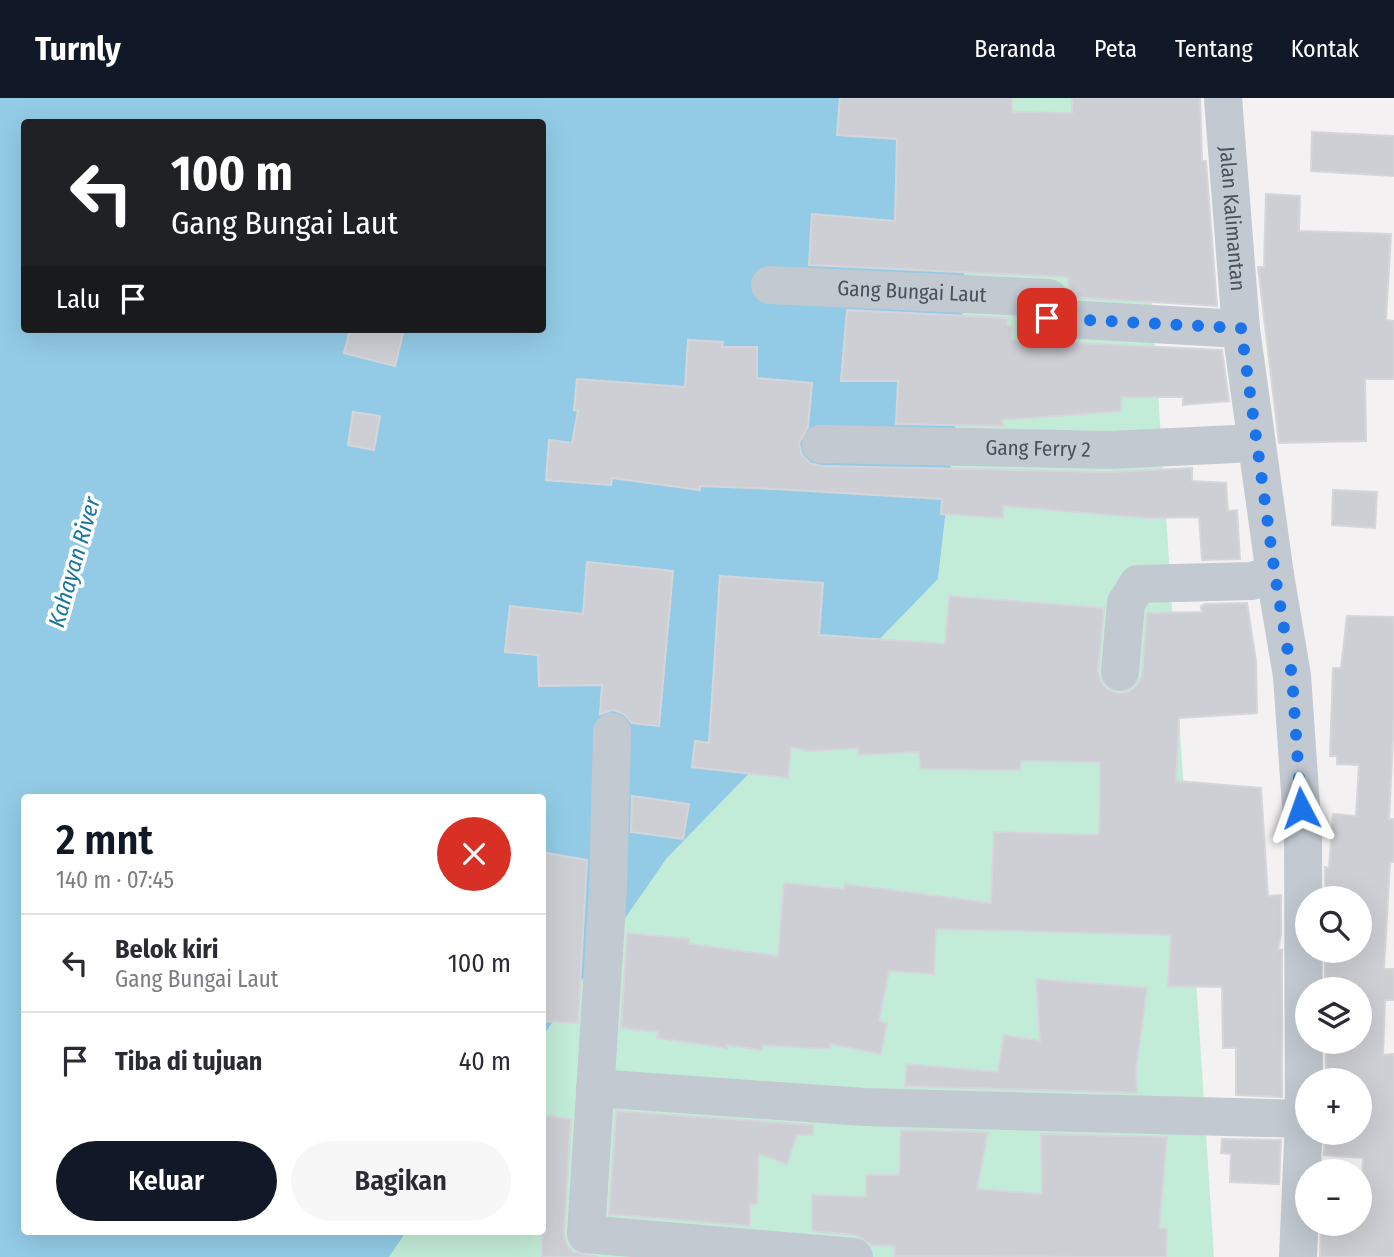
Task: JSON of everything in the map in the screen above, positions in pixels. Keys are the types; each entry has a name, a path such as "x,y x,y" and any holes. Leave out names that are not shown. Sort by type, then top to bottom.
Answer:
{"street":[{"name":"Jalan Kalimantan","path":"1223,98 1241,328 1275,575 1292,676 1303,835 1304,1068"},
{"name":"Gang Bungai Laut","path":"770,285 1049,298 1047,318 1241,328"},
{"name":"Gang Ferry 2","path":"821,444 1109,450 1256,443"},
{"path":"1120,672 1126,603 1138,584 1251,581 1275,575"},
{"path":"612,732 608,888 586,1234 854,1257"},
{"path":"595,1088 864,1107 1295,1119"},
{"name":"Jalan Kalimantan","path":"1298,1257 1303,1145"}],"green space":[{"path":"972,98 1139,98 1214,1257 389,1257 404,1235 546,1235 546,1032 667,858 938,579 959,395"}],"water":[{"name":"Kahayan River","path":"0,98 972,98 959,395 938,579 667,858 546,1032 546,794 21,794 21,1235 404,1235 389,1257 0,1257"}],"building":[{"path":"840,98 1012,98 1012,112 1072,113 1072,98 1200,98 1202,161 1206,161 1217,306 1070,297 1068,277 809,265 812,214 895,221 897,139 837,135"},
{"path":"1312,132 1394,136 1394,176 1311,171"},
{"path":"1266,194 1300,196 1299,231 1391,234 1386,320 1394,321 1394,379 1365,379 1366,441 1279,443 1258,267 1264,267"},
{"path":"847,310 1008,318 1007,325 1012,326 1011,340 1222,350 1229,401 1183,405 1183,397 1121,397 1121,411 1002,420 1003,426 896,424 898,381 841,381"},
{"path":"349,333 403,333 395,366 344,353"},
{"path":"688,340 723,342 722,347 757,347 757,378 812,383 808,427 799,443 802,455 810,463 821,466 1109,472 1192,468 1192,481 1226,483 1228,511 1237,510 1240,559 1202,560 1199,517 1147,518 1003,506 1003,518 941,514 942,499 700,486 700,490 612,478 611,485 546,480 549,440 572,443 578,411 574,410 577,379 685,387"},
{"path":"353,412 380,416 374,450 348,445"},
{"path":"1333,490 1377,492 1375,528 1332,525"},
{"path":"587,562 673,571 659,726 632,723 624,714 613,710 600,714 602,685 539,686 538,655 505,652 510,606 583,614"},
{"path":"720,576 823,583 819,635 945,644 949,596 1104,608 1098,671 1101,682 1107,689 1119,694 1130,691 1142,675 1147,613 1202,612 1201,606 1205,604 1247,603 1256,660 1257,713 1179,718 1176,781 1261,788 1268,896 1281,895 1281,934 1278,950 1282,950 1282,1097 1236,1095 1236,1048 1223,1048 1222,987 1168,986 1171,935 936,929 934,974 889,971 879,1021 887,1023 881,1054 830,1044 830,1049 762,1045 762,1050 727,1045 727,1048 657,1038 658,1032 621,1028 627,933 689,939 689,944 778,956 784,883 844,889 845,884 991,903 994,832 1099,835 1100,762 1021,761 1020,770 920,769 919,752 858,755 858,748 811,751 791,747 788,778 692,767 695,741 709,743"},
{"path":"1347,616 1394,617 1394,719 1389,819 1394,819 1394,862 1390,862 1384,969 1394,969 1394,1000 1385,1000 1383,1055 1394,1054 1394,1257 1320,1257 1321,1236 1372,1236 1372,1159 1324,1155 1324,1145 1372,1145 1372,1068 1326,1068 1326,1054 1372,1054 1372,977 1325,977 1325,963 1372,963 1372,886 1325,886 1333,814 1356,816 1359,765 1337,764 1337,756 1330,756 1333,668 1341,668"},
{"path":"632,796 689,804 683,839 631,832"},
{"path":"546,853 587,860 578,1023 546,1021"},
{"path":"1036,979 1147,988 1136,1070 1137,1093 905,1086 907,1064 998,1072 1004,1035 1040,1041"},
{"path":"616,1111 813,1125 813,1135 797,1135 787,1164 759,1154 757,1204 750,1204 750,1226 609,1214"},
{"path":"546,1116 571,1119 564,1233 566,1243 573,1252 598,1257 542,1257 542,1235 546,1235"},
{"path":"901,1130 988,1132 977,1189 1042,1194 1041,1134 1167,1137 1159,1228 1167,1229 1166,1257 895,1256 895,1246 872,1245 856,1235 812,1231 812,1195 866,1197 866,1175 899,1175"},
{"path":"1222,1139 1281,1140 1279,1184 1230,1182 1231,1154 1221,1153"}],"route":[{"path":"1047,318 1241,328 1275,575 1292,676 1301,808"}]}
